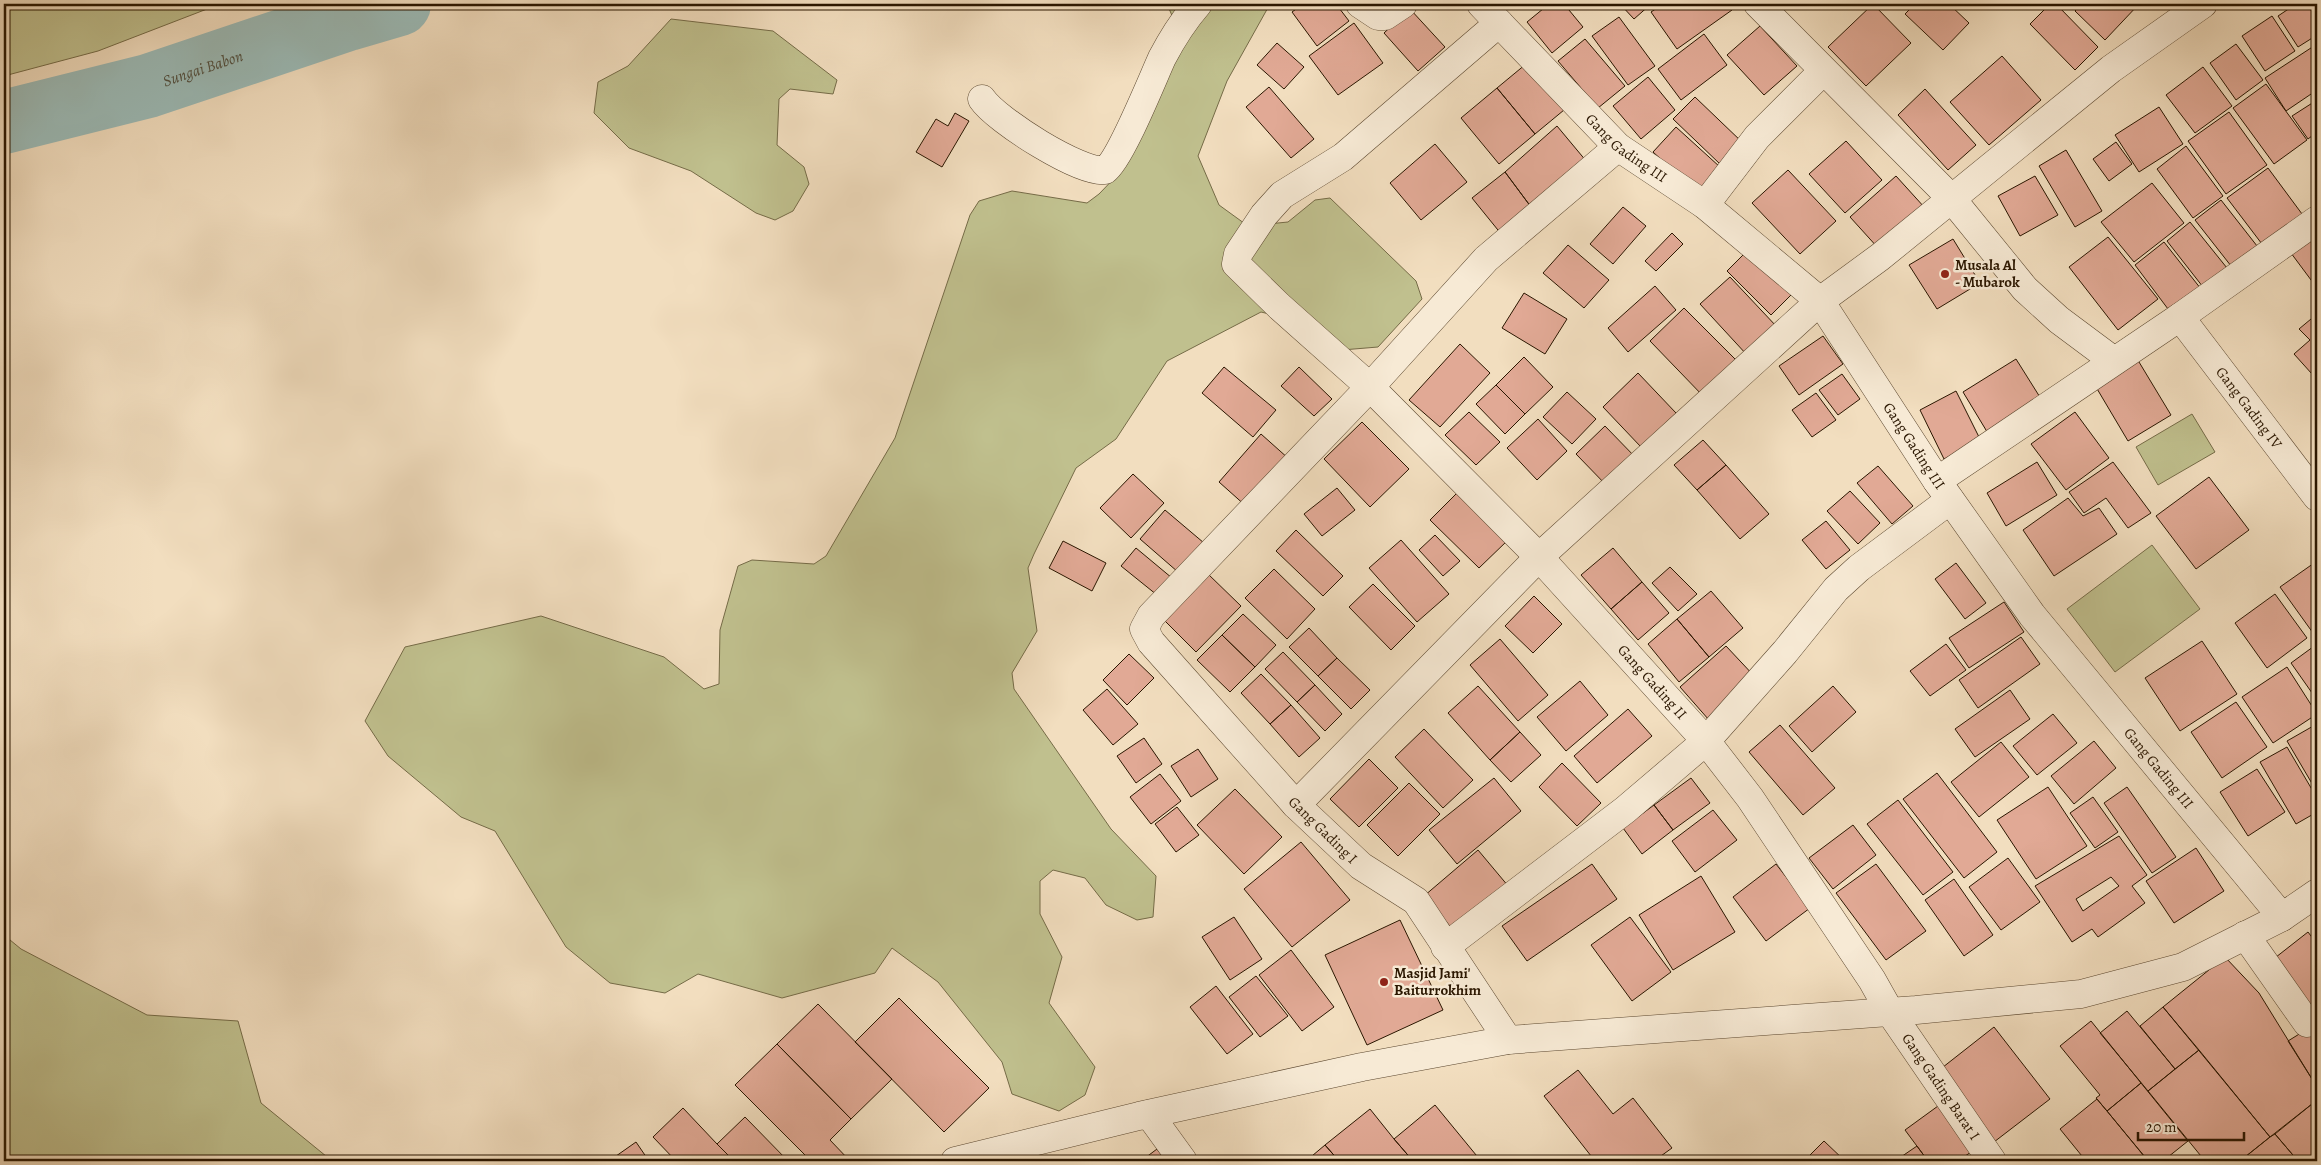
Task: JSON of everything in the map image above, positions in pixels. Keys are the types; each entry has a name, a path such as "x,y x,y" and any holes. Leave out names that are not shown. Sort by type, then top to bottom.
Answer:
{"street":[{"path":"982,99 1001,118 1048,148 1093,169 1105,170 1109,167 1119,150 1163,56 1198,4"},
{"path":"1360,4 1378,16 1385,16 1403,4"},
{"path":"1758,4 1951,198 2025,288 2059,320 2114,361"},
{"path":"1296,805 1539,557 1820,301 1880,257 2111,69 2203,4"},
{"name":"Gang Gading III","path":"1490,14 1618,147 1705,205 1820,301 1943,491 2032,615 2282,917"},
{"name":"Gang Gading II","path":"1490,14 1343,157 1278,199 1236,258 1240,269 1370,387 1539,557 1706,741 1750,798 1872,980 1890,1012"},
{"path":"1705,205 1757,138 1823,71"},
{"path":"1370,387 1486,259 1618,147"},
{"path":"1445,947 1625,810 1706,741 1785,652 1836,589 1943,491 2114,361 2180,317 2317,220"},
{"name":"Gang Gading IV","path":"2180,317 2317,497"},
{"name":"Gang Gading I","path":"1370,387 1151,616 1144,629 1151,642 1296,805 1361,866 1416,901 1508,1040"},
{"path":"955,1161 1149,1114 1362,1067 1508,1040 1890,1012 2081,994 2183,967 2282,917 2317,893"},
{"path":"2246,935 2307,1023"},
{"name":"Gang Gading Barat I","path":"1890,1012 1992,1161"},
{"path":"1149,1114 1183,1161"}],"green space":[{"path":"4,4 220,4 98,51 4,76"},
{"path":"1167,4 1270,4 1227,81 1198,156 1219,205 1248,226 1288,222 1315,200 1330,198 1416,281 1422,299 1378,347 1342,350 1294,320 1261,312 1167,361 1116,439 1076,468 1028,568 1037,631 1012,673 1014,689 1111,829 1156,876 1153,917 1137,920 1106,905 1085,878 1053,870 1040,881 1040,914 1062,957 1049,1003 1095,1067 1085,1095 1059,1111 1012,1094 1002,1062 938,982 892,948 875,973 782,998 698,974 665,993 610,983 566,947 495,831 461,817 388,756 365,721 405,647 541,616 664,657 704,689 719,684 720,630 738,566 752,560 814,564 826,556 895,438 970,215 979,201 1012,191 1087,203 1099,194 1126,166 1178,53 1180,34"},
{"path":"671,19 773,31 837,80 833,94 790,89 779,99 777,145 804,167 809,184 793,211 775,220 756,213 691,171 629,148 594,113 598,82 628,66"},
{"path":"2192,414 2215,452 2158,485 2136,447"},
{"path":"2152,545 2200,609 2115,672 2067,609"},
{"path":"4,935 21,949 147,1015 238,1021 261,1103 332,1161 4,1161"}],"building":[{"path":"1303,4 1336,4 1349,21 1317,46 1292,12"},
{"path":"1549,4 1564,4 1583,27 1552,53 1527,22"},
{"path":"1620,4 1651,4 1634,19"},
{"path":"1663,4 1727,4 1732,10 1677,49 1651,12"},
{"path":"1873,4 1911,43 1866,86 1828,47"},
{"path":"1915,4 1949,4 1969,23 1943,50 1905,14"},
{"path":"2050,4 2056,4 2098,47 2075,70 2030,24"},
{"path":"2081,4 2139,4 2105,40 2075,11"},
{"path":"2296,4 2307,4 2317,19 2317,35 2298,47 2278,16"},
{"path":"1410,9 1445,47 1418,71 1384,33"},
{"path":"2272,16 2295,51 2265,71 2242,36"},
{"path":"1619,17 1655,66 1628,85 1592,36"},
{"path":"1354,23 1383,63 1338,95 1309,56"},
{"path":"1760,26 1797,66 1764,95 1727,55"},
{"path":"1704,34 1727,65 1681,100 1658,69"},
{"path":"1585,39 1625,86 1598,108 1558,61"},
{"path":"1277,43 1304,67 1284,89 1257,65"},
{"path":"2236,44 2263,80 2236,100 2210,63"},
{"path":"2317,44 2317,90 2286,111 2265,78"},
{"path":"2002,56 2041,100 1989,145 1950,102"},
{"path":"1526,64 1564,110 1535,134 1497,88"},
{"path":"2203,67 2232,106 2195,133 2166,95"},
{"path":"1648,77 1675,110 1641,139 1613,106"},
{"path":"2266,84 2307,140 2274,164 2233,108"},
{"path":"1269,87 1314,139 1291,158 1246,107"},
{"path":"1497,88 1535,134 1499,164 1461,118"},
{"path":"1925,89 1976,145 1948,170 1898,115"},
{"path":"1695,97 1743,143 1721,165 1673,119"},
{"path":"2317,100 2317,132 2308,139 2292,116"},
{"path":"2159,107 2183,144 2139,172 2115,135"},
{"path":"2229,112 2267,165 2226,194 2188,141"},
{"path":"955,113 969,121 942,167 916,152 936,119 948,126"},
{"path":"1557,126 1587,162 1534,211 1505,172"},
{"path":"1676,127 1720,167 1697,192 1653,152"},
{"path":"1846,141 1882,180 1845,213 1809,174"},
{"path":"2116,142 2132,164 2109,181 2093,159"},
{"path":"1435,144 1467,182 1421,220 1390,183"},
{"path":"2186,146 2223,196 2193,218 2157,169"},
{"path":"2066,150 2102,211 2075,227 2039,166"},
{"path":"2268,168 2305,218 2265,248 2227,198"},
{"path":"1788,170 1836,221 1800,254 1752,203"},
{"path":"1505,172 1534,211 1502,235 1472,198"},
{"path":"1896,176 1925,208 1879,249 1850,217"},
{"path":"2035,176 2058,215 2020,236 1998,196"},
{"path":"2152,183 2184,223 2134,262 2101,222"},
{"path":"2221,200 2261,251 2235,271 2195,220"},
{"path":"1623,207 1646,226 1613,264 1590,244"},
{"path":"2190,222 2227,268 2203,287 2167,241"},
{"path":"2317,228 2317,288 2288,249"},
{"path":"1672,233 1683,244 1656,271 1645,261"},
{"path":"2108,237 2158,299 2118,330 2069,267"},
{"name":"Musala Al - Mubarok","path":"1953,239 1980,283 1937,309 1909,265"},
{"path":"2164,242 2201,289 2171,313 2135,265"},
{"path":"1568,245 1609,280 1584,308 1543,273"},
{"path":"1749,249 1793,293 1771,315 1727,271"},
{"path":"1730,277 1777,327 1747,355 1700,304"},
{"path":"1655,286 1676,310 1628,352 1608,328"},
{"path":"1524,293 1567,319 1545,354 1502,328"},
{"path":"1684,308 1740,364 1705,398 1650,341"},
{"path":"2317,314 2317,370 2312,374 2294,354 2310,340 2299,329"},
{"path":"1823,336 1843,364 1799,395 1779,366"},
{"path":"1460,344 1490,373 1440,427 1409,400"},
{"path":"1524,357 1553,387 1525,414 1496,385"},
{"path":"2136,357 2171,415 2128,441 2093,382"},
{"path":"2016,359 2043,402 1989,435 1963,392"},
{"path":"1224,367 1276,410 1253,437 1202,393"},
{"path":"1299,367 1332,399 1314,416 1281,386"},
{"path":"1638,373 1676,413 1641,447 1603,407"},
{"path":"1842,374 1860,399 1838,415 1819,390"},
{"path":"1496,385 1525,414 1505,434 1476,404"},
{"path":"1956,391 1981,441 1944,459 1920,410"},
{"path":"1567,392 1596,419 1572,444 1543,417"},
{"path":"1816,393 1836,420 1812,437 1792,410"},
{"path":"1469,412 1500,442 1476,465 1445,435"},
{"path":"2075,412 2109,458 2066,490 2031,444"},
{"path":"1538,419 1567,451 1537,480 1507,448"},
{"path":"1362,422 1409,469 1370,507 1324,459"},
{"path":"1605,426 1638,460 1609,488 1576,454"},
{"path":"1261,434 1289,459 1247,507 1219,482"},
{"path":"1703,440 1726,465 1697,490 1674,465"},
{"path":"2037,462 2057,495 2006,526 1987,493"},
{"path":"2113,462 2151,513 2128,528 2106,498 2084,513 2069,492"},
{"path":"1726,465 1769,514 1740,539 1697,490"},
{"path":"1878,466 1913,506 1892,524 1857,483"},
{"path":"1133,474 1164,503 1131,538 1100,508"},
{"path":"2209,477 2249,530 2196,569 2156,516"},
{"path":"1337,488 1355,510 1322,536 1304,514"},
{"path":"1459,491 1508,540 1479,568 1430,520"},
{"path":"1850,491 1880,523 1858,544 1827,511"},
{"path":"2068,498 2083,516 2099,508 2117,534 2054,576 2023,530"},
{"path":"1165,510 1204,543 1178,572 1140,539"},
{"path":"1826,521 1850,550 1826,569 1802,540"},
{"path":"1296,530 1343,576 1323,596 1276,551"},
{"path":"1435,535 1460,561 1443,576 1419,550"},
{"path":"1401,540 1449,594 1417,622 1369,568"},
{"path":"1063,541 1106,563 1092,591 1049,568"},
{"path":"1136,548 1172,578 1157,595 1121,566"},
{"path":"1613,548 1642,582 1611,609 1581,575"},
{"path":"2317,561 2317,630 2313,633 2280,587"},
{"path":"1956,563 1986,603 1965,619 1935,579"},
{"path":"1670,567 1697,594 1678,611 1652,583"},
{"path":"1274,569 1315,609 1287,639 1245,598"},
{"path":"1207,573 1241,606 1196,652 1163,619"},
{"path":"1642,582 1669,613 1638,640 1611,609"},
{"path":"1373,584 1415,626 1391,650 1349,607"},
{"path":"1711,591 1743,628 1709,657 1677,619"},
{"path":"2275,594 2307,638 2267,668 2235,623"},
{"path":"1534,596 1562,624 1533,653 1505,626"},
{"path":"2004,602 2024,632 1969,668 1949,638"},
{"path":"1243,614 1276,645 1255,667 1222,635"},
{"path":"1677,619 1709,657 1679,682 1648,644"},
{"path":"1309,628 1337,658 1318,676 1289,647"},
{"path":"1222,635 1255,667 1230,692 1197,660"},
{"path":"2021,637 2040,664 1978,708 1959,680"},
{"path":"1500,639 1548,695 1518,721 1470,665"},
{"path":"2202,641 2237,694 2180,731 2145,678"},
{"path":"1946,644 1966,670 1930,696 1910,671"},
{"path":"2317,644 2317,700 2291,663"},
{"path":"1726,646 1756,678 1709,720 1680,687"},
{"path":"1283,652 1315,685 1297,702 1265,669"},
{"path":"1129,654 1154,678 1127,705 1103,680"},
{"path":"1337,658 1370,690 1351,709 1318,676"},
{"path":"2287,667 2317,714 2273,743 2242,697"},
{"path":"1261,674 1291,705 1270,724 1241,693"},
{"path":"1580,681 1608,715 1566,751 1537,717"},
{"path":"1315,685 1342,714 1325,731 1297,702"},
{"path":"1478,686 1520,732 1490,760 1448,713"},
{"path":"1833,686 1856,712 1812,752 1789,726"},
{"path":"1107,689 1138,724 1113,745 1083,710"},
{"path":"2010,690 2030,719 1975,757 1955,729"},
{"path":"2236,702 2267,747 2222,778 2191,732"},
{"path":"1291,705 1320,738 1299,757 1270,724"},
{"path":"1628,709 1652,736 1597,783 1574,756"},
{"path":"2053,714 2077,743 2037,775 2013,746"},
{"path":"1780,725 1835,788 1803,815 1749,752"},
{"path":"2315,725 2317,729 2317,792 2287,741"},
{"path":"1424,729 1473,780 1443,808 1395,757"},
{"path":"1520,732 1541,755 1511,782 1490,760"},
{"path":"1144,738 1162,764 1136,783 1117,756"},
{"path":"2094,741 2116,768 2074,804 2051,776"},
{"path":"2001,742 2029,777 1979,817 1951,782"},
{"path":"2287,747 2317,798 2317,812 2296,824 2260,762"},
{"path":"1198,749 1218,779 1191,797 1171,766"},
{"path":"1369,759 1398,788 1359,827 1330,799"},
{"path":"1562,763 1601,803 1577,826 1539,787"},
{"path":"2257,769 2285,812 2248,836 2220,792"},
{"path":"1937,773 1997,852 1964,878 1903,799"},
{"path":"1160,774 1181,801 1151,824 1130,797"},
{"path":"1494,778 1521,811 1457,864 1429,830"},
{"path":"1691,778 1710,803 1673,830 1654,805"},
{"path":"1409,783 1440,814 1398,856 1367,825"},
{"path":"2048,787 2087,846 2036,879 1997,820"},
{"path":"2127,787 2176,857 2152,873 2104,803"},
{"path":"1235,789 1282,837 1244,874 1197,825"},
{"path":"2093,797 2118,832 2095,848 2070,813"},
{"path":"1898,800 1953,872 1923,895 1867,824"},
{"path":"1654,805 1673,830 1642,854 1623,828"},
{"path":"1177,807 1199,835 1176,852 1155,824"},
{"path":"1713,810 1737,840 1695,872 1672,841"},
{"path":"1853,825 1876,855 1833,889 1809,858"},
{"path":"2119,836 2147,875 2132,886 2145,903 2098,937 2092,929 2072,942 2035,886","holes":["2111,877 2119,886 2083,911 2076,899"]},
{"path":"1301,842 1350,900 1292,947 1244,889"},
{"path":"2196,848 2224,891 2174,923 2146,881"},
{"path":"1478,850 1509,887 1455,932 1424,896"},
{"path":"2008,858 2040,902 2001,930 1969,887"},
{"path":"1592,864 1617,899 1527,961 1502,926"},
{"path":"1776,864 1810,908 1766,941 1733,897"},
{"path":"1876,864 1926,931 1886,960 1836,893"},
{"path":"1701,876 1735,932 1673,970 1639,915"},
{"path":"1954,879 1993,935 1964,956 1925,900"},
{"path":"1234,917 1262,959 1230,980 1202,937"},
{"path":"1630,917 1671,972 1632,1001 1591,945"},
{"name":"Masjid Jami' Baiturrokhim","path":"1400,920 1443,1010 1367,1045 1325,955"},
{"path":"2308,932 2317,944 2317,1009 2313,1012 2271,961"},
{"path":"1291,950 1334,1007 1302,1031 1259,975"},
{"path":"2225,957 2259,993 2317,1087 2317,1100 2270,1137 2163,1007"},
{"path":"1256,976 1288,1016 1260,1037 1229,997"},
{"path":"1216,986 1253,1034 1227,1054 1190,1007"},
{"path":"899,998 989,1088 944,1132 855,1042"},
{"path":"818,1004 892,1079 851,1119 777,1044"},
{"path":"2163,1007 2199,1050 2175,1069 2140,1026"},
{"path":"2127,1011 2175,1069 2148,1091 2100,1033"},
{"path":"2091,1021 2141,1083 2107,1111 2096,1098 2100,1095 2060,1046"},
{"path":"2317,1023 2317,1087 2288,1041"},
{"path":"1994,1027 2050,1099 1994,1142 1938,1071"},
{"path":"777,1044 851,1119 830,1140 850,1161 811,1161 735,1085"},
{"path":"2199,1050 2270,1137 2240,1161 2205,1161 2148,1091"},
{"path":"1578,1070 1613,1114 1633,1098 1672,1148 1654,1161 1595,1161 1544,1096"},
{"path":"2141,1083 2188,1141 2163,1161 2148,1161 2107,1111"},
{"path":"2097,1099 2145,1157 2140,1161 2086,1161 2060,1129"},
{"path":"2317,1100 2317,1160 2298,1161 2275,1134"},
{"path":"1435,1105 1481,1161 1413,1161 1394,1139"},
{"path":"1938,1106 1971,1152 1958,1161 1928,1161 1905,1130"},
{"path":"683,1108 734,1161 676,1161 653,1137"},
{"path":"1370,1109 1413,1161 1339,1161 1325,1145"},
{"path":"745,1117 788,1161 734,1161 717,1144"},
{"path":"2275,1134 2298,1161 2240,1161 2270,1137"},
{"path":"1824,1141 1845,1161 1804,1161"},
{"path":"636,1142 649,1161 609,1161"},
{"path":"1325,1145 1339,1161 1306,1161"},
{"path":"1917,1146 1928,1161 1895,1161"},
{"path":"1157,1149 1166,1161 1141,1161"}],"waterway":[{"name":"Sungai Babon","path":"4,122 148,86 348,19 399,4"}],"place":[{"name":"Musala Al - Mubarok","path":"1945,274"},
{"name":"Masjid Jami' Baiturrokhim","path":"1384,982"}]}
